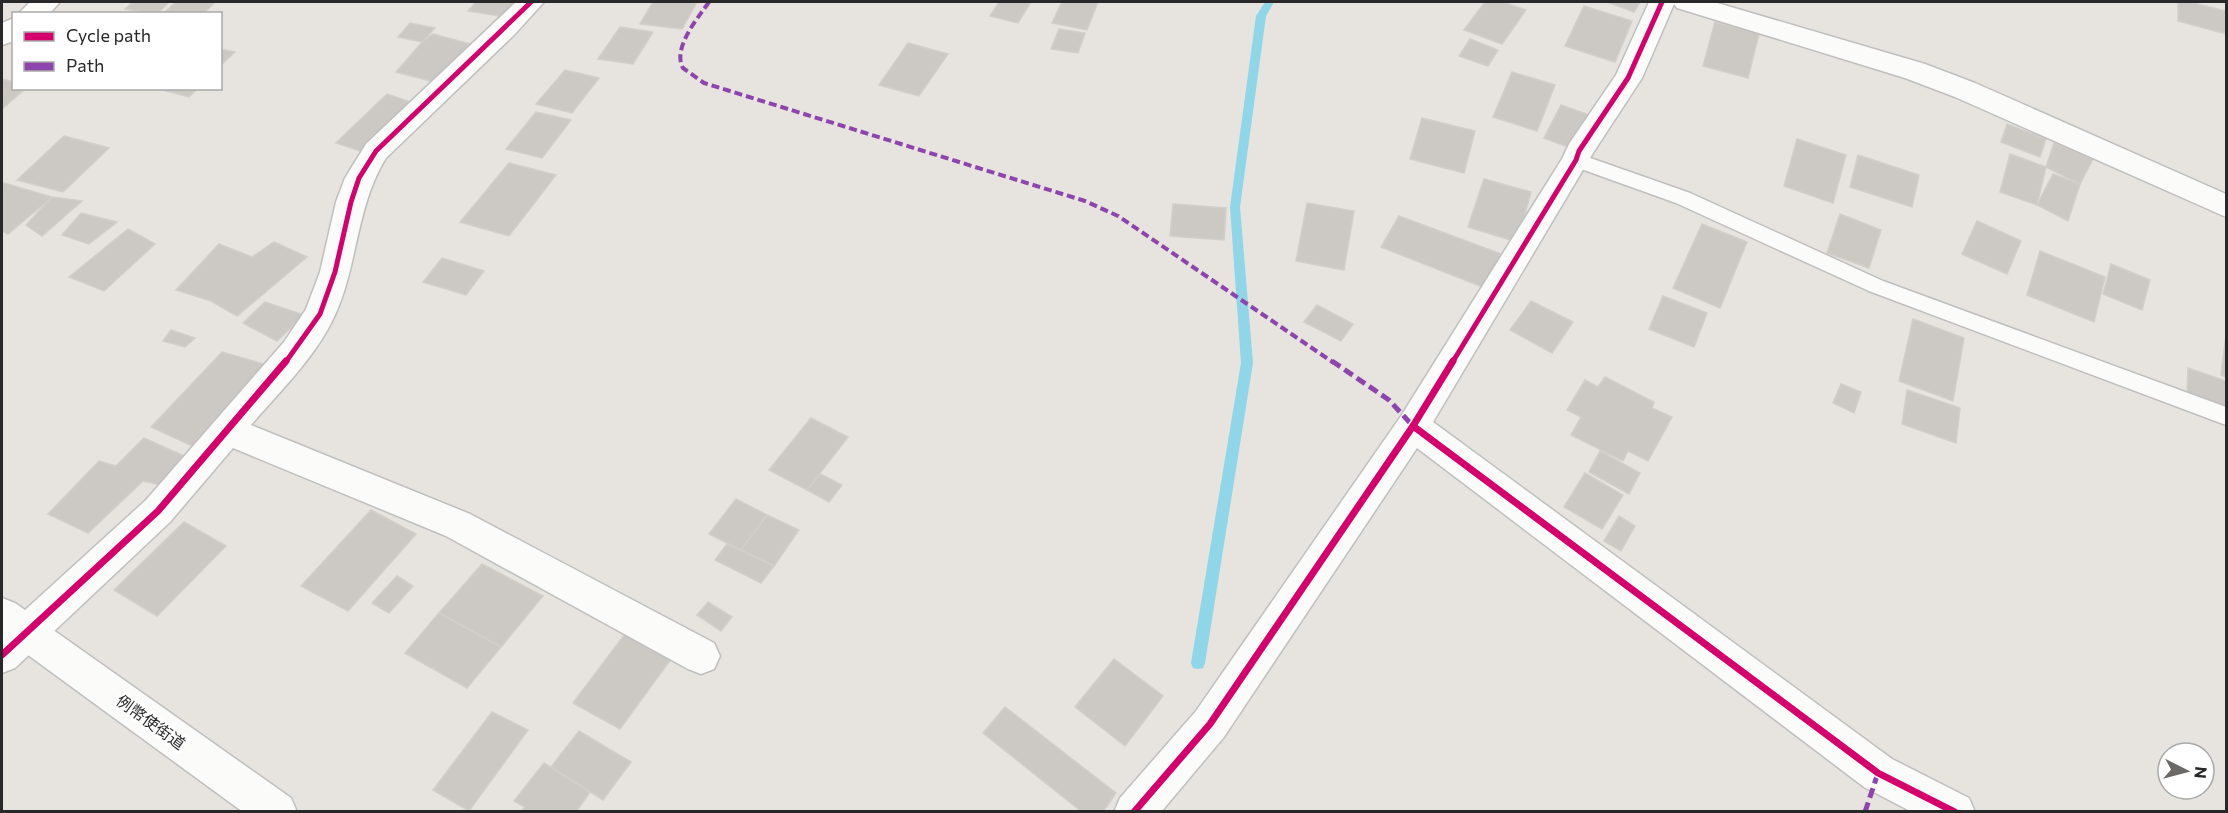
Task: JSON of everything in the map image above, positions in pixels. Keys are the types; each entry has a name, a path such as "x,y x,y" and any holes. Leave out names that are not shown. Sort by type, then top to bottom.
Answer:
{"street":[{"path":"34,12 47,2"},
{"path":"10,634 158,511 295,351 320,314 334,272 359,178 376,152 531,2"},
{"path":"1134,812 1210,724 1413,426 1576,160 1579,151 1628,78 1662,2"},
{"path":"1686,2 1915,71 1965,90 2226,206"},
{"path":"1413,426 1878,773 1955,812"},
{"path":"226,430 458,525 701,656"},
{"name":"例幣使街道","path":"10,634 277,812"}],"lane":[{"path":"1576,160 1683,198 1876,286 2226,416"}],"building":[{"path":"133,2 169,2 159,12 125,9"},
{"path":"176,2 215,2 205,12 165,12"},
{"path":"476,2 517,2 506,17 468,11"},
{"path":"653,2 697,2 682,29 640,24"},
{"path":"999,2 1031,2 1018,23 990,16"},
{"path":"1062,2 1098,2 1087,30 1052,23"},
{"path":"1485,2 1503,2 1526,10 1502,44 1464,30"},
{"path":"1607,2 1640,2 1634,12"},
{"path":"2178,2 2189,2 2226,11 2226,34 2178,21"},
{"path":"1584,6 1632,21 1615,62 1565,46"},
{"path":"1715,22 1759,34 1748,78 1703,66"},
{"path":"410,23 435,28 422,42 398,37"},
{"path":"620,27 653,32 633,64 598,59"},
{"path":"1059,29 1085,33 1078,53 1051,49"},
{"path":"433,34 470,44 434,82 396,72 422,42"},
{"path":"1470,39 1498,50 1488,66 1459,56"},
{"path":"908,43 948,54 919,96 879,85"},
{"path":"222,49 235,52 222,64"},
{"path":"565,70 599,78 572,113 536,104"},
{"path":"1512,72 1555,85 1537,131 1493,117"},
{"path":"2,79 12,82 12,90 24,90 2,109"},
{"path":"163,90 196,90 189,97"},
{"path":"387,94 416,104 366,153 336,143"},
{"path":"1561,105 1595,117 1579,151 1544,138"},
{"path":"536,112 571,120 542,158 506,149"},
{"path":"1422,118 1475,131 1464,173 1410,159"},
{"path":"2007,124 2046,139 2040,157 2001,142"},
{"path":"64,136 109,148 63,192 17,180"},
{"path":"1797,139 1846,155 1833,203 1784,186"},
{"path":"2054,143 2093,159 2080,184 2046,167"},
{"path":"2010,154 2046,167 2037,205 2000,192"},
{"path":"1858,155 1919,175 1912,207 1850,187"},
{"path":"509,163 556,175 509,236 460,222"},
{"path":"2053,174 2080,184 2068,221 2037,205"},
{"path":"1484,179 1531,192 1517,242 1468,227"},
{"path":"2,184 52,197 8,234 2,231"},
{"path":"52,197 82,201 42,236 26,225"},
{"path":"1307,203 1354,211 1344,270 1296,261"},
{"path":"1173,204 1226,208 1224,240 1170,236"},
{"path":"81,213 117,222 89,244 62,235"},
{"path":"1840,214 1881,230 1869,268 1827,253"},
{"path":"1399,216 1501,254 1485,288 1381,247"},
{"path":"1977,221 2021,241 2007,274 1962,254"},
{"path":"1702,224 1747,242 1720,308 1673,288"},
{"path":"128,229 155,244 104,291 69,277"},
{"path":"274,242 307,257 237,316 211,301 176,290 219,244 252,257"},
{"path":"2040,251 2105,277 2094,322 2027,295"},
{"path":"442,258 484,271 466,295 423,282"},
{"path":"2111,264 2150,280 2142,310 2103,294"},
{"path":"1663,296 1707,313 1694,347 1649,329"},
{"path":"1531,301 1573,322 1552,353 1510,330"},
{"path":"265,302 304,315 277,341 243,323"},
{"path":"1317,305 1353,324 1341,341 1304,322"},
{"path":"1913,319 1964,338 1953,401 1899,381"},
{"path":"171,330 195,338 185,347 163,341"},
{"path":"2226,334 2226,377 2221,375"},
{"path":"222,352 274,367 199,449 151,427"},
{"path":"2188,368 2226,381 2226,413 2187,399"},
{"path":"1605,377 1654,402 1652,408 1672,417 1648,461 1628,451 1623,461 1571,435 1581,417 1567,410 1585,380 1598,387"},
{"path":"1841,384 1861,392 1854,413 1833,403"},
{"path":"1907,390 1960,408 1956,443 1902,424"},
{"path":"811,418 848,437 807,490 769,470"},
{"path":"144,438 193,460 170,487 143,481 88,533 48,514 99,461 116,466"},
{"path":"1600,451 1640,473 1629,494 1589,472"},
{"path":"1585,473 1623,495 1602,529 1564,507"},
{"path":"820,474 842,485 829,502 807,490"},
{"path":"736,499 767,515 741,550 709,534"},
{"path":"371,510 416,534 348,611 301,586"},
{"path":"767,515 799,530 774,566 741,550"},
{"path":"1619,516 1635,526 1621,551 1604,541"},
{"path":"184,522 226,546 157,616 114,590"},
{"path":"727,544 774,566 761,583 715,560"},
{"path":"482,564 543,596 501,647 439,613"},
{"path":"397,576 413,586 389,613 372,603"},
{"path":"708,602 732,617 721,631 697,615"},
{"path":"439,613 501,647 467,688 405,653"},
{"path":"625,634 671,659 620,729 573,703"},
{"path":"1114,659 1163,696 1125,746 1075,707"},
{"path":"1005,707 1116,793 1103,812 1082,812 983,733"},
{"path":"492,712 528,730 469,811 433,790"},
{"path":"579,731 631,762 603,800 551,767"},
{"path":"544,763 590,792 576,812 521,812 525,807 514,801"}],"waterway":[{"path":"1198,663 1247,363 1235,207 1261,16 1269,2"}],"marked path":[{"path":"709,2 691,31 680,55 683,68 697,79 1085,201 1118,216 1389,400 1413,426"},
{"path":"1865,812 1878,773"}],"cycle path":[{"path":"2,655 158,511 295,351 320,314 335,272 351,202 359,178 376,151 531,2"},
{"path":"1134,812 1210,724 1413,426 1576,160 1579,151 1628,78 1662,2"},
{"path":"1413,426 1878,773 1955,812"}]}
